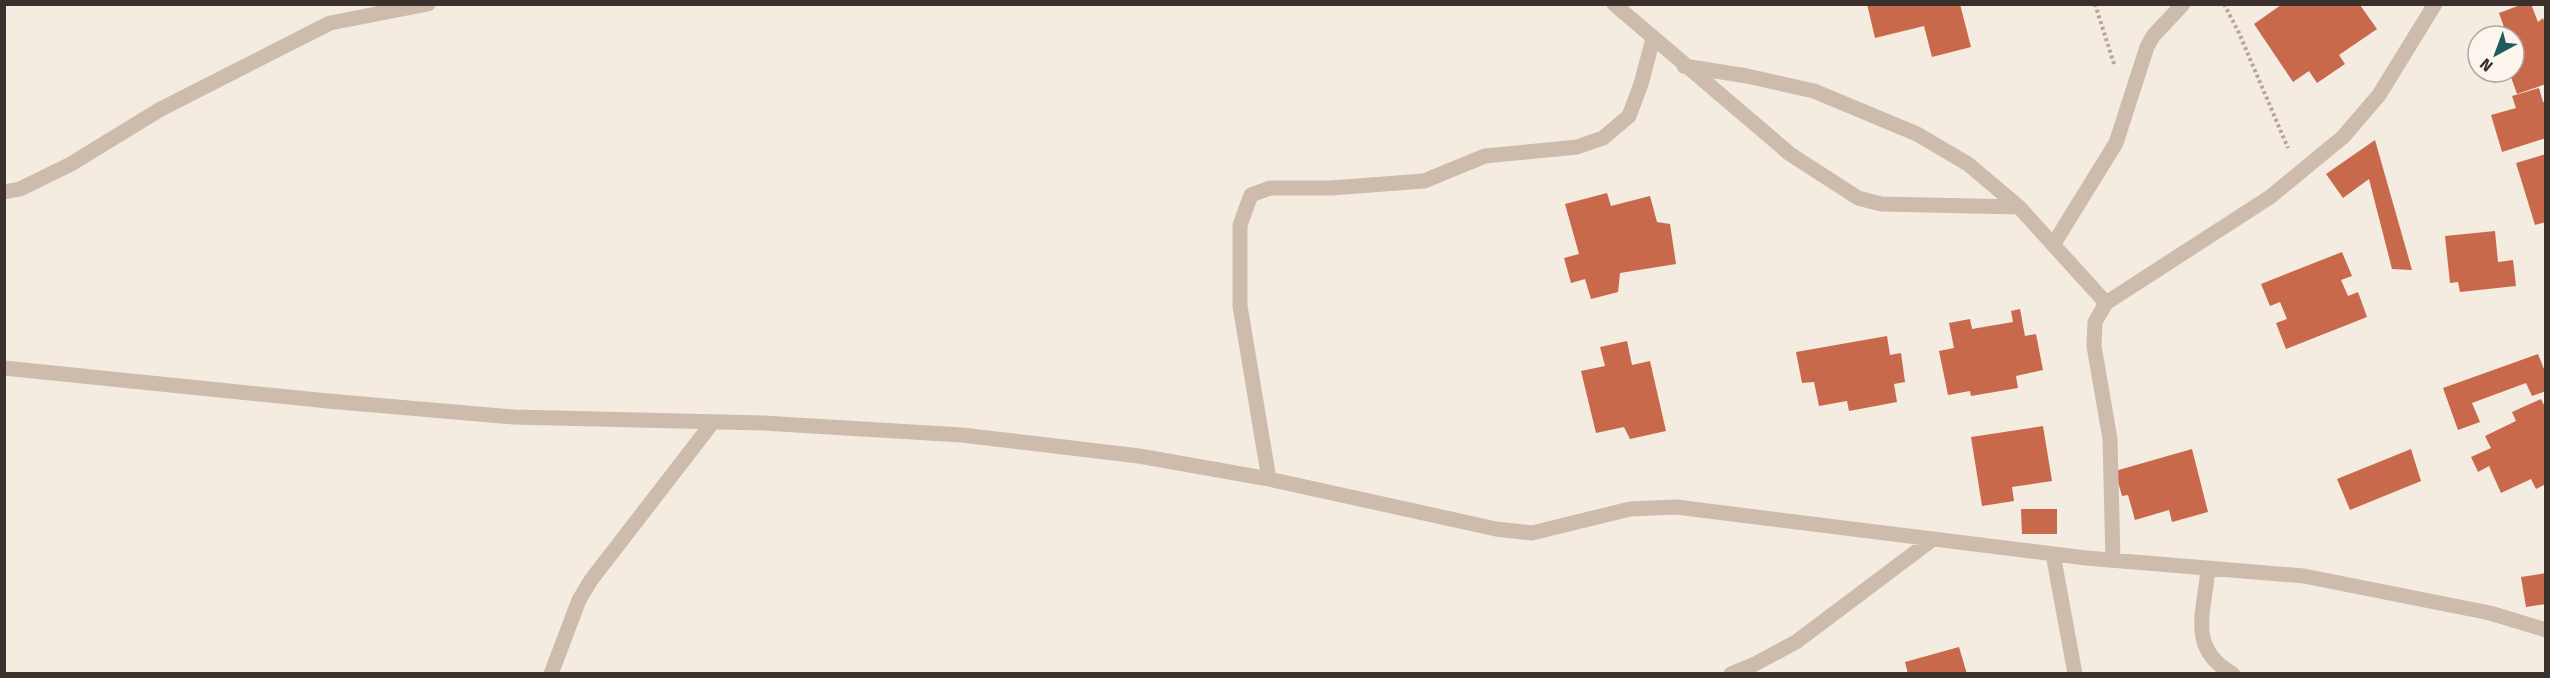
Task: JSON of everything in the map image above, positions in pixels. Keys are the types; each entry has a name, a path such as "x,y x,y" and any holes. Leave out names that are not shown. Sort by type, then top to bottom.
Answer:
{"street":[{"path":"4,192 20,189 71,164 159,110 330,23 428,4"},
{"path":"1614,4 1790,154 1858,198 1881,204 2019,207"},
{"path":"2053,245 2116,143 2147,47 2153,36 2183,4"},
{"path":"2113,560 2110,439 2094,346 2095,322 2106,303 2270,197 2343,137 2379,95 2435,4"},
{"path":"1269,479 1240,306 1240,225 1251,195 1270,188 1331,188 1424,181 1485,156 1577,147 1603,138 1629,116 1641,84 1653,39"},
{"path":"1684,66 1814,91 1917,134 1968,164 2019,207 2106,303"},
{"path":"4,368 328,402 514,417 713,422 962,435 1139,456 1269,479 1496,530 1532,533 1630,509 1676,507 2053,554 2304,576 2490,613 2546,630"},
{"path":"551,674 579,600 591,580 713,422"},
{"path":"1731,674 1796,642 1933,539"},
{"path":"2053,554 2075,674"},
{"path":"2208,568 2200,621 2202,636 2213,660 2233,674"}],"path":[{"path":"2095,4 2098,20 2129,107"},
{"path":"2223,4 2239,33 2299,173"}],"building":[{"path":"1867,4 1960,4 1971,47 1932,57 1924,26 1875,38"},
{"path":"2523,4 2531,4 2538,22 2543,18 2546,26 2546,84 2517,94 2513,84 2526,84 2526,24 2503,24 2499,13"},
{"path":"2281,5 2360,5 2377,29 2339,55 2345,64 2317,83 2309,71 2293,82 2254,24"},
{"path":"2539,88 2543,102 2546,101 2546,138 2502,152 2491,115 2516,108 2512,96"},
{"path":"2375,140 2412,270 2392,269 2369,179 2343,198 2326,174"},
{"path":"2546,154 2546,222 2535,225 2516,163"},
{"path":"1607,193 1611,206 1650,196 1657,222 1670,224 1676,264 1620,273 1618,292 1591,299 1585,279 1571,283 1564,258 1579,254 1565,204"},
{"path":"2495,231 2498,262 2513,260 2516,286 2460,292 2458,282 2450,283 2445,236"},
{"path":"2342,252 2352,276 2341,280 2348,296 2358,292 2367,317 2286,349 2276,323 2287,319 2280,302 2270,306 2261,284"},
{"path":"2020,309 2025,336 2036,334 2043,370 2016,376 2018,388 1971,396 1970,391 1948,395 1939,351 1954,348 1949,323 1970,319 1972,329 2013,322 2011,311"},
{"path":"1887,336 1890,355 1901,353 1905,382 1894,384 1897,402 1849,411 1847,401 1819,406 1814,382 1802,383 1796,352"},
{"path":"1627,341 1632,365 1650,361 1666,431 1630,439 1624,427 1596,433 1581,371 1605,366 1600,347"},
{"path":"2538,354 2546,374 2546,391 2532,396 2526,383 2472,403 2480,422 2458,430 2443,388"},
{"path":"2541,399 2546,409 2546,484 2536,489 2531,479 2501,493 2489,466 2478,472 2471,457 2491,448 2485,436 2516,421 2512,412"},
{"path":"2043,426 2052,481 2012,487 2014,501 1982,506 1971,437"},
{"path":"2192,449 2208,512 2172,522 2169,510 2135,520 2128,495 2122,496 2115,471"},
{"path":"2411,449 2421,481 2350,510 2337,479"},
{"path":"2021,509 2057,509 2057,534 2022,534"},
{"path":"2546,573 2546,604 2526,607 2521,577"},
{"path":"1959,647 1967,674 1908,674 1905,662"}]}
